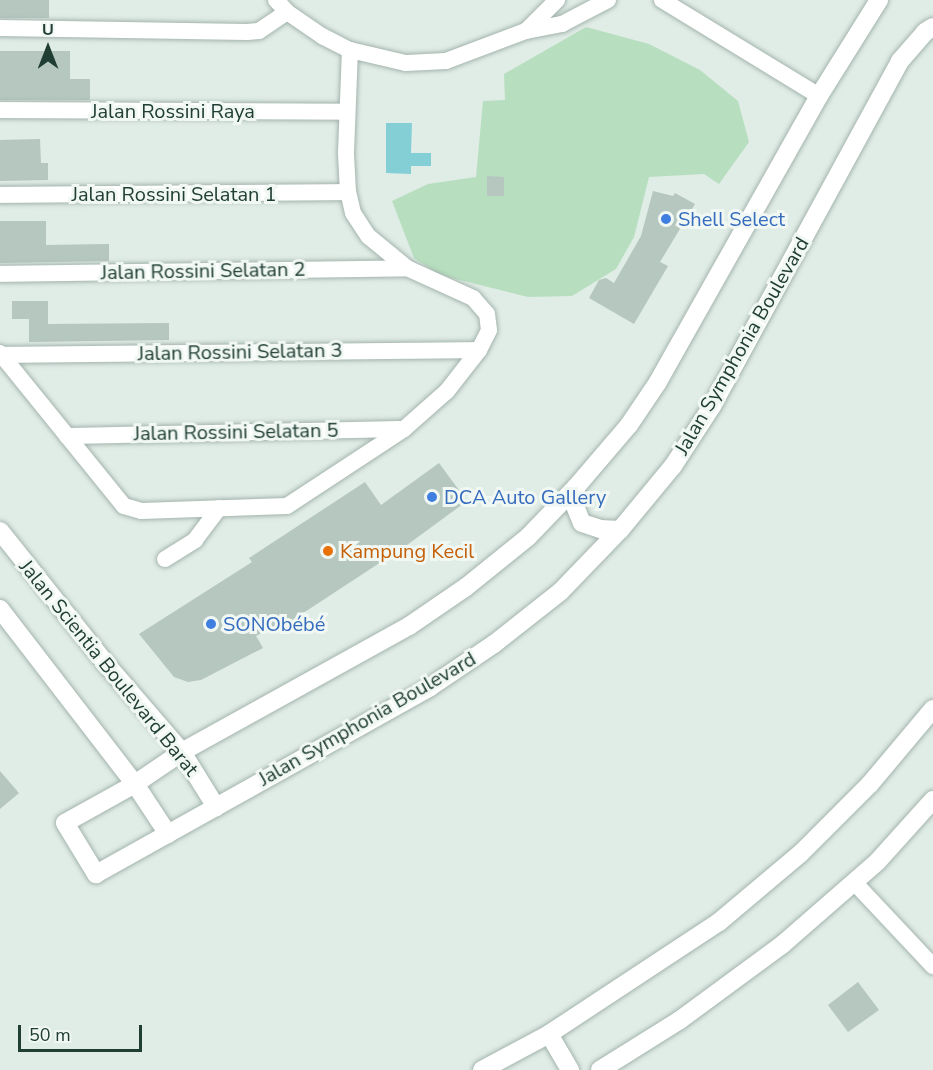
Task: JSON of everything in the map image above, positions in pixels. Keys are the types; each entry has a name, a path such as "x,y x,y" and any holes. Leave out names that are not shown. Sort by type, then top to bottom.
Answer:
{"street":[{"path":"526,31 557,0"},
{"path":"0,28 247,32 259,31 282,6 322,36 350,50 406,63 446,61 526,31 562,24 608,0"},
{"path":"662,0 819,96"},
{"path":"135,784 182,752 409,626 457,594 528,537 576,487 629,425 658,382 819,96 879,0"},
{"name":"Jalan Symphonia Boulevard","path":"135,784 65,823 96,874 430,687 494,644 561,591 620,530 673,466 712,406 900,61 925,32 933,27"},
{"path":"1,354 124,506 141,511 287,506 404,429 447,391 479,350 489,330 487,314 474,298 407,268 368,236 353,213 348,192 346,112 350,50"},
{"name":"Jalan Rossini Raya","path":"0,110 346,112"},
{"name":"Jalan Rossini Selatan 1","path":"0,195 348,192"},
{"name":"Jalan Rossini Selatan 2","path":"0,274 407,268"},
{"name":"Jalan Rossini Selatan 3","path":"1,354 479,350"},
{"name":"Jalan Rossini Selatan 5","path":"67,436 404,429"},
{"path":"576,487 575,506 582,523 600,529 620,530"},
{"path":"165,559 195,540 219,508"},
{"name":"Jalan Scientia Boulevard Barat","path":"0,531 106,664 182,752 216,807"},
{"path":"0,609 135,784 168,834"},
{"path":"482,1070 549,1034 719,922 801,854 870,784 933,709"},
{"path":"600,1070 698,1006 783,944 855,883 933,800"},
{"path":"855,883 933,966"},
{"path":"549,1034 570,1070"}],"green space":[{"path":"586,27 649,44 700,70 738,101 749,142 719,184 704,174 649,177 634,237 616,269 572,296 528,297 440,275 414,258 392,201 428,184 476,177 483,101 505,100 504,74"}],"water":[{"path":"386,123 412,123 411,153 431,153 431,166 411,166 411,174 386,173"}],"building":[{"path":"0,0 49,0 49,18 0,18"},
{"path":"0,51 70,51 70,79 90,79 90,100 0,100"},
{"path":"40,139 41,163 48,163 48,180 0,181 0,140"},
{"path":"487,176 504,177 504,196 487,196"},
{"path":"653,191 673,196 675,193 695,204 660,262 668,266 634,324 589,298 599,280 606,278 614,283 641,236"},
{"path":"0,221 46,221 46,245 109,244 109,261 0,263"},
{"path":"12,301 48,301 48,324 169,323 169,340 29,342 29,319 12,319"},
{"path":"439,463 467,501 407,545 291,621 289,618 256,636 263,648 201,680 188,682 174,677 139,634 252,562 249,558 365,482 381,505"},
{"path":"0,771 19,793 0,809"},
{"path":"858,982 879,1010 848,1032 828,1005"}],"place":[{"name":"Shell Select","path":"666,219"},
{"name":"DCA Auto Gallery","path":"432,497"},
{"name":"Kampung Kecil","path":"328,551"},
{"name":"SONObébé","path":"211,624"}]}
